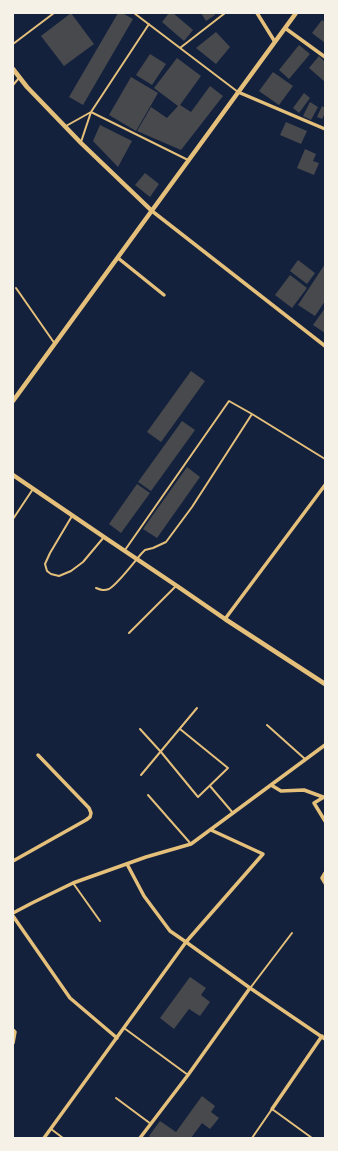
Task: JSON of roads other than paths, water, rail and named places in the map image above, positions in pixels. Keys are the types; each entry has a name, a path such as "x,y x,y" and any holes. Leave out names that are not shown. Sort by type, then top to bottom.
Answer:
{"street":[{"path":"257,13 274,42"},
{"path":"13,401 296,13"},
{"path":"285,28 325,57"},
{"path":"13,69 27,87 81,143 152,211 325,346"},
{"path":"238,92 325,129"},
{"path":"118,258 164,295"},
{"path":"13,475 225,619 325,684"},
{"path":"225,619 325,485"},
{"path":"117,1038 70,998 13,915 32,902 73,883 146,857 191,844 325,745"},
{"path":"13,861 86,820 90,817 91,813 89,808 38,755"},
{"path":"271,785 281,791 304,790 324,797"},
{"path":"324,797 314,803 325,821"},
{"path":"44,1138 186,942 263,854 211,830"},
{"path":"127,864 144,896 170,931 250,988 323,1037 272,1109"},
{"path":"325,873 322,878 325,883"},
{"path":"140,1138 188,1075 250,988"},
{"path":"13,1030 15,1032 13,1043"}],"lane":[{"path":"13,44 54,13"},
{"path":"134,13 238,92"},
{"path":"180,48 225,13"},
{"path":"81,143 91,112 149,24"},
{"path":"13,85 19,77"},
{"path":"65,126 91,112"},
{"path":"91,112 188,160"},
{"path":"16,288 55,344"},
{"path":"125,551 229,401 325,459"},
{"path":"96,588 102,590 108,589 121,578 145,550 166,542 192,506 252,414"},
{"path":"13,519 33,489"},
{"path":"72,516 45,564 47,571 59,576 71,571 83,562 104,537"},
{"path":"129,633 177,586"},
{"path":"141,775 197,708"},
{"path":"267,725 306,759"},
{"path":"140,729 198,797 228,768 180,729"},
{"path":"210,786 233,813"},
{"path":"148,795 191,844"},
{"path":"73,883 100,921"},
{"path":"250,988 292,933"},
{"path":"124,1028 188,1075"},
{"path":"116,1098 151,1124"},
{"path":"252,1138 272,1109 312,1138"},
{"path":"51,1129 63,1138"}]}
